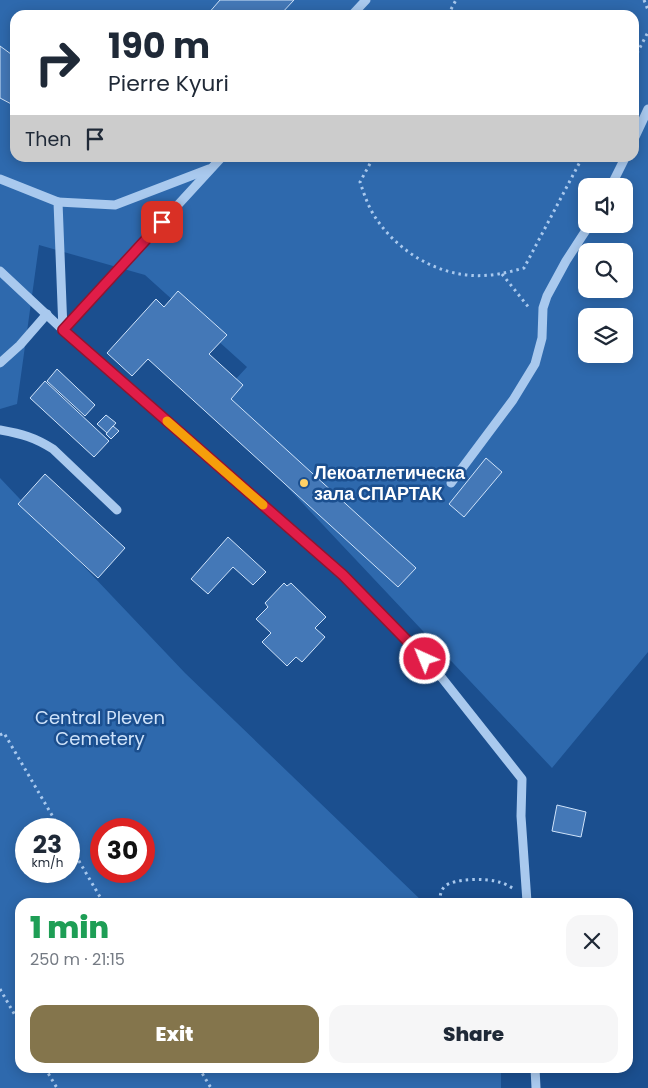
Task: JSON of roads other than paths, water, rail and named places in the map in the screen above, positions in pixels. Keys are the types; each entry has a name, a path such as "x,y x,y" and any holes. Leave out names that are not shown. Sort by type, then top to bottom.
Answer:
{"street":[{"path":"357,10 366,0"},
{"path":"639,128 648,109"},
{"path":"63,330 217,162"},
{"path":"615,178 623,162"},
{"path":"0,179 58,202 115,205 212,168"},
{"path":"58,202 63,330"},
{"path":"451,482 513,400 535,364 542,338 543,308 547,296 584,233"},
{"path":"0,271 63,330 343,575 438,673 522,779 521,816 526,898"},
{"path":"0,363 20,345 47,314"},
{"path":"0,430 41,441 53,449 117,510"},
{"path":"535,1073 536,1088"}],"place":[{"name":"Лекоатлетическа зала СПАРТАК","path":"304,483"}],"park label":[{"name":"Central Pleven Cemetery","path":"100,728"}]}
